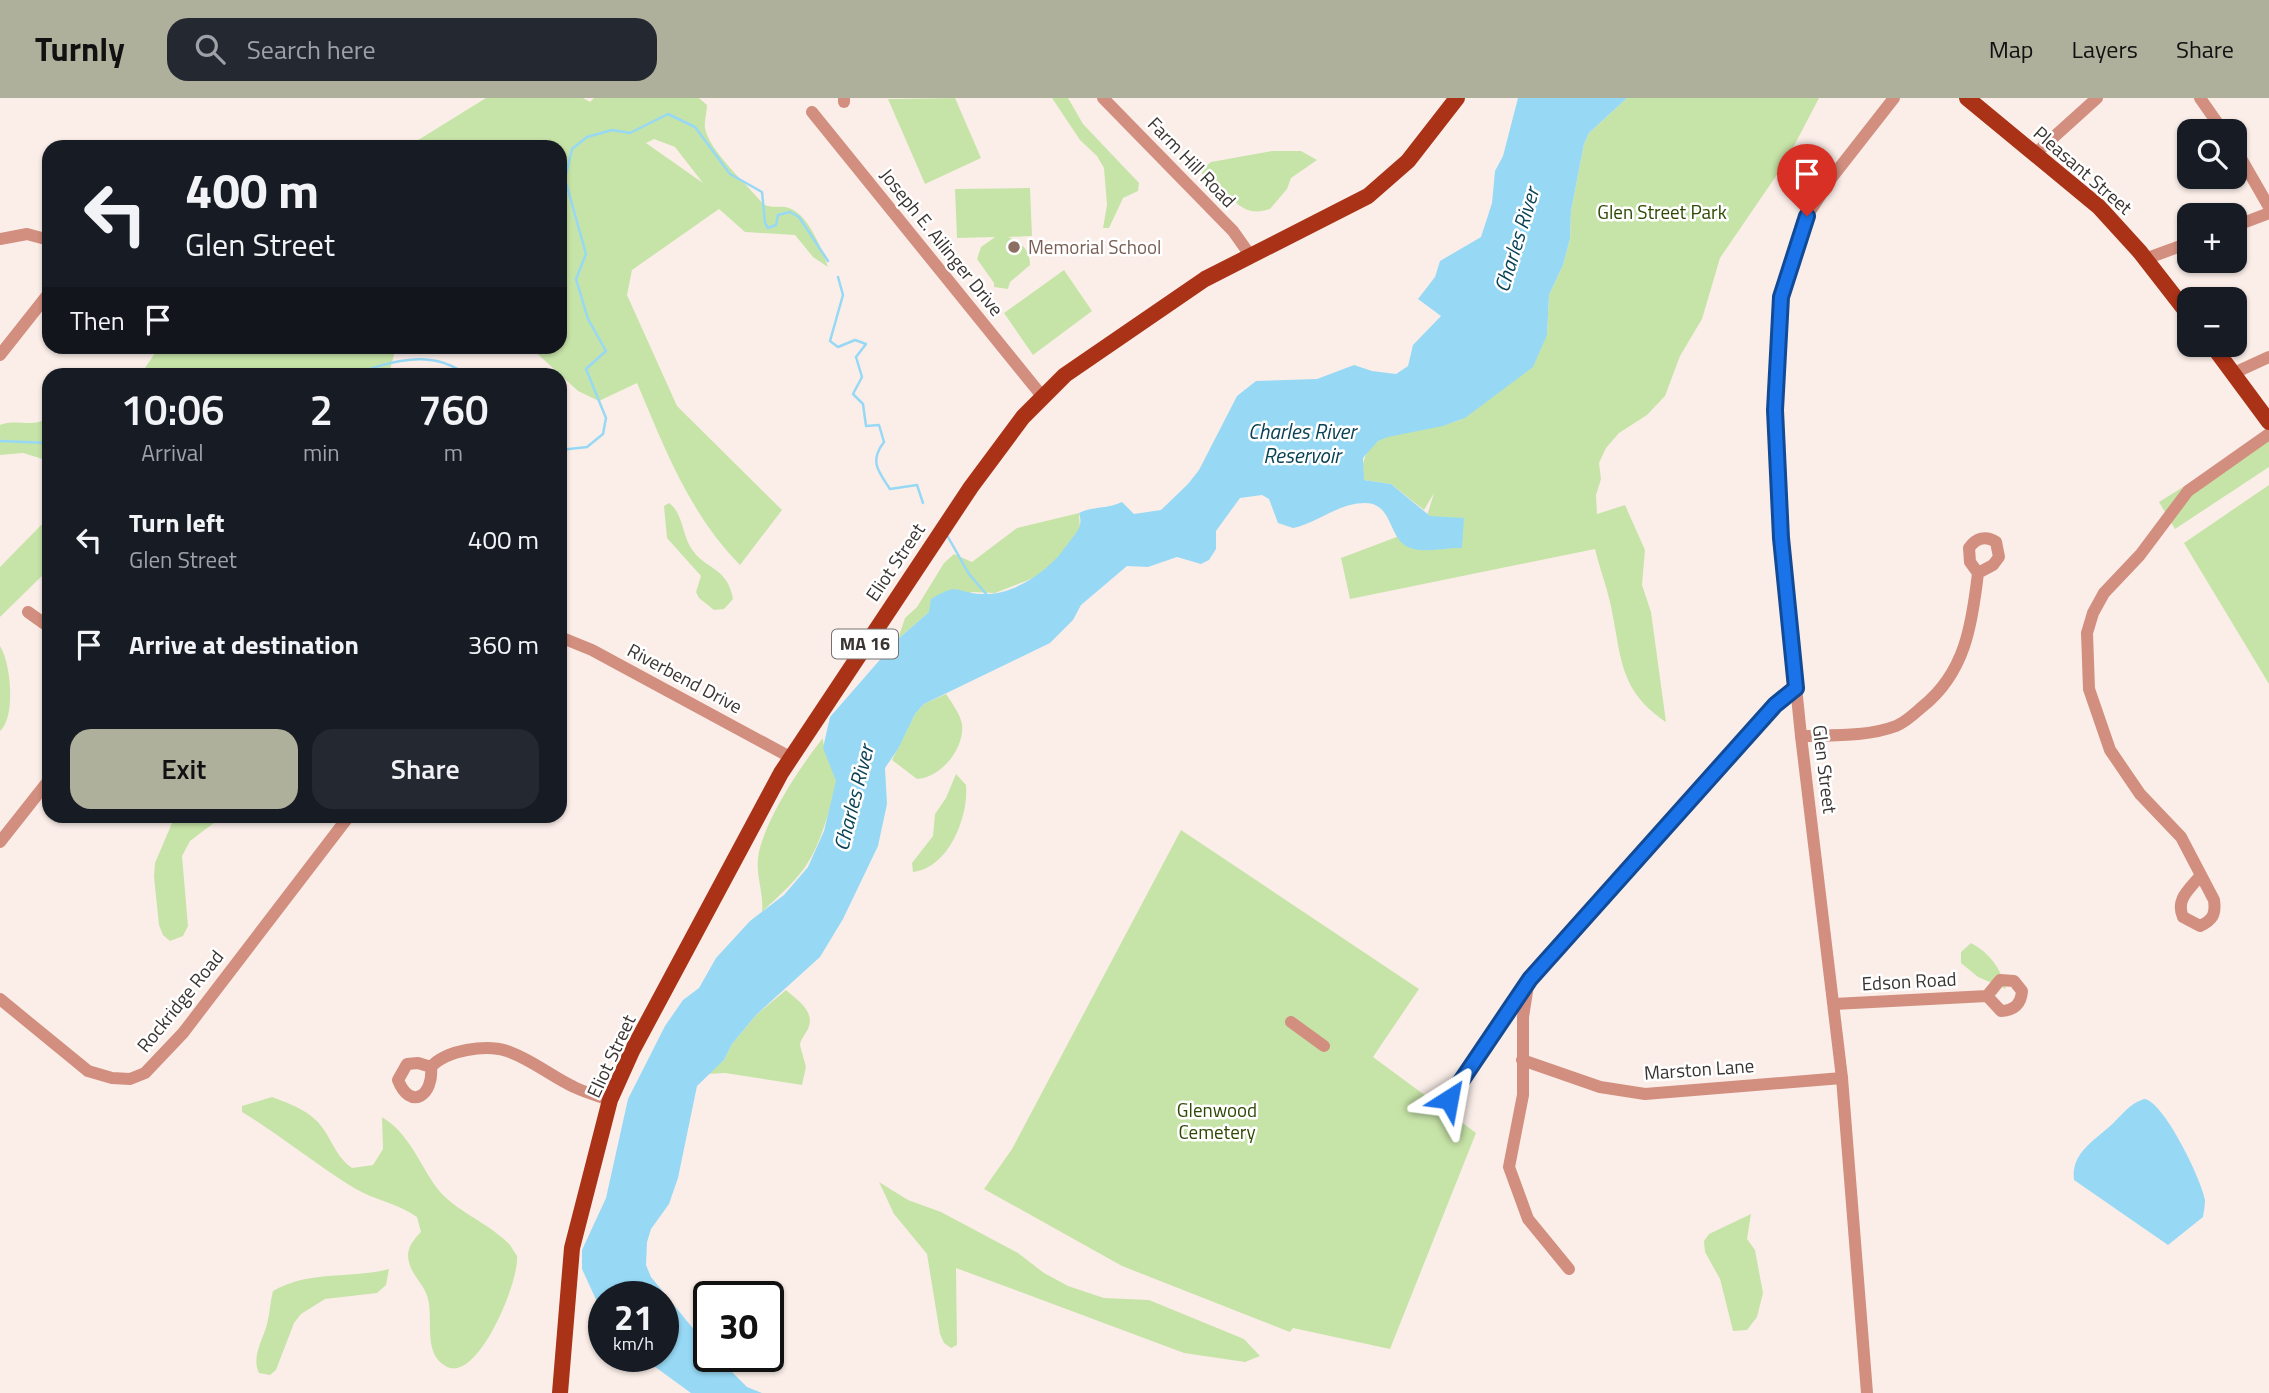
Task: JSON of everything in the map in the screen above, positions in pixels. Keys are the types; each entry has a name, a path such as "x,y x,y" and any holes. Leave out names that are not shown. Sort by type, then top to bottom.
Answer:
{"main road":[{"name":"Eliot Street","path":"560,1393 572,1248 610,1100 632,1052 790,757 967,493 1042,396 1077,366 1205,279 1343,211 1379,188 1419,149 1457,98"},
{"name":"Pleasant Street","path":"1967,98 2099,207 2177,300"},
{"path":"2221,357 2269,422"}],"street":[{"name":"Farm Hill Road","path":"1103,98 1233,231 1250,255"},
{"name":"Glen Street","path":"1867,1393 1842,1078 1796,688 1777,467 1775,397 1781,297 1807,216 1833,176 1894,98"},
{"path":"2035,154 2097,98"},
{"path":"2200,98 2215,119"},
{"name":"Joseph E. Ailinger Drive","path":"812,112 1042,396"},
{"path":"2247,169 2269,207"},
{"path":"2247,221 2269,213"},
{"path":"0,239 27,234 42,238"},
{"path":"2145,259 2177,247"},
{"path":"0,355 42,302"},
{"path":"2234,373 2269,357"},
{"path":"2201,875 2181,837 2140,794 2110,750 2089,688 2087,633 2093,613 2104,593 2140,555 2188,491 2269,434"},
{"path":"1801,736 1885,729 1899,725 1936,696 1960,661 1971,622 1978,573"},
{"path":"28,612 42,622"},
{"name":"Riverbend Drive","path":"567,640 603,656 790,757"},
{"path":"1449,1099 1530,979 1775,705 1796,688"},
{"path":"0,842 42,789"},
{"name":"Rockridge Road","path":"0,999 88,1071 121,1079 145,1073 183,1033 344,823"},
{"path":"1530,979 1523,1017 1523,1096 1508,1167 1528,1219 1569,1269"},
{"name":"Edson Road","path":"1834,1004 1987,996"},
{"path":"1291,1021 1324,1046"},
{"path":"430,1067 436,1061 460,1052 489,1049 507,1051 576,1088 610,1100"},
{"name":"Marston Lane","path":"1522,1060 1600,1087 1644,1094 1842,1078"}],"green space":[{"path":"486,98 583,98 590,102 594,98 699,98 707,105 705,126 714,147 763,204 789,208 802,217 818,242 828,267 813,257 795,235 745,232 719,209 632,270 627,295 677,406 782,510 740,565 706,524 692,502 668,456 637,383 599,401 578,391 567,381 567,368 553,368 538,354 567,354 567,140 418,140","holes":["654,139 675,147 703,183 646,143"]},
{"path":"955,98 981,158 925,184 888,99"},
{"path":"1052,98 1068,98 1083,124 1139,183 1138,191 1123,198 1109,228 1103,228 1107,205 1104,168 1097,156 1080,140"},
{"name":"Glen Street Park","path":"1627,98 1819,98 1785,163 1720,258 1702,319 1680,356 1665,396 1647,415 1619,433 1606,448 1599,463 1601,479 1596,495 1597,514 1625,505 1645,550 1642,585 1651,612 1666,722 1638,697 1624,670 1610,602 1595,549 1350,599 1341,558 1402,535 1425,522 1434,493 1424,510 1391,484 1364,480 1365,458 1370,449 1387,436 1452,423 1470,414 1547,335 1549,295 1563,265 1570,239 1571,211 1584,144 1589,133"},
{"path":"1272,151 1301,151 1317,160 1291,178 1287,189 1270,209 1248,210 1237,204 1222,188 1206,186 1201,170 1211,162"},
{"path":"1030,188 1032,236 1008,237 1024,247 1030,265 1010,282 1008,289 994,287 977,259 981,247 995,237 957,238 955,189"},
{"path":"1064,270 1092,311 1033,355 1004,313"},
{"path":"154,354 394,354 391,368 145,368"},
{"path":"42,421 42,459 23,453 0,455 0,425"},
{"path":"2266,435 2269,440 2269,467 2175,529 2159,502"},
{"path":"2269,485 2269,684 2184,543"},
{"path":"669,503 680,518 691,548 726,581 733,599 724,609 714,610 699,598 696,592 701,576 667,538 664,506"},
{"path":"1079,513 1080,529 1060,557 1041,575 995,593 972,592 929,612 898,639 905,618 917,607 944,563 954,554 972,562 1017,528"},
{"path":"42,524 42,576 0,617 0,567"},
{"path":"0,646 7,664 10,702 5,724 0,731"},
{"path":"946,694 961,720 962,734 959,743 942,768 934,774 917,779 892,760 915,714 924,704"},
{"path":"823,738 836,783 823,829 805,868 762,912 758,865 761,844 784,795"},
{"path":"956,774 966,785 966,797 954,839 937,861 913,872 912,863 933,836 935,814 946,798"},
{"path":"172,823 214,823 190,841 182,856 188,926 183,936 170,941 163,935 159,925 155,863"},
{"name":"Glenwood Cemetery","path":"1181,830 1419,989 1373,1057 1476,1133 1390,1349 1293,1328 1290,1332 1122,1266 984,1189 1012,1149"},
{"path":"1971,943 1994,962 2006,989 1978,977 1961,963 1961,952"},
{"path":"786,990 804,1006 809,1017 810,1023 800,1045 806,1067 802,1085 725,1073 707,1074 724,1060 732,1044 756,1015"},
{"path":"272,1097 302,1110 315,1120 340,1156 352,1168 373,1165 383,1149 382,1117 406,1139 434,1184 451,1202 510,1245 517,1256 512,1285 495,1326 472,1359 459,1367 447,1367 434,1353 429,1302 412,1271 408,1255 409,1248 421,1232 417,1217 354,1188 242,1112 242,1106"},
{"path":"879,1182 908,1200 941,1212 1018,1253 1044,1273 1068,1286 1104,1298 1149,1300 1244,1339 1260,1356 1245,1362 1184,1353 956,1268 957,1345 951,1348 944,1343 940,1334 927,1254 894,1214"},
{"path":"1751,1214 1747,1239 1755,1250 1763,1293 1757,1317 1747,1330 1733,1331 1720,1279 1705,1252 1704,1241 1709,1234"},
{"path":"389,1269 386,1285 377,1293 325,1299 301,1314 294,1323 276,1370 270,1375 259,1373 257,1355 267,1324 273,1291 287,1284 316,1277"}],"water":[{"name":"Charles River Reservoir","path":"1518,98 1627,98 1589,133 1584,144 1571,211 1570,239 1563,265 1549,295 1547,335 1533,367 1465,418 1443,426 1388,437 1378,441 1363,458 1364,480 1391,484 1430,516 1464,518 1462,548 1427,550 1408,547 1397,536 1386,515 1374,505 1365,503 1346,506 1293,528 1278,523 1269,499 1262,495 1240,498 1216,531 1216,549 1209,560 1201,564 1177,557 1148,567 1127,566 1081,605 1073,620 1050,643 924,704 915,714 898,749 885,768 887,804 878,846 843,919 820,957 756,1015 732,1044 724,1060 697,1086 678,1178 669,1204 651,1229 647,1242 646,1265 654,1281 588,1282 582,1269 582,1250 606,1198 628,1099 665,1026 683,1000 699,988 716,958 750,921 784,895 808,867 824,831 836,781 823,748 830,717 898,639 929,612 931,599 953,589 982,594 1006,591 1030,580 1060,554 1078,530 1079,513 1084,511 1122,502 1134,514 1161,510 1199,470 1237,396 1256,381 1317,379 1354,365 1396,374 1408,366 1413,345 1441,316 1418,299 1435,277 1440,261 1481,237 1492,203 1495,171 1503,156"},
{"path":"2144,1099 2161,1112 2171,1126 2189,1160 2205,1200 2203,1217 2168,1245 2074,1180 2076,1163 2084,1149 2129,1108"},
{"name":"Charles River Reservoir","path":"679,1311 693,1328 693,1372 732,1372 747,1387 762,1393 691,1393 662,1372 679,1372"}],"waterway":[{"path":"567,170 572,149 587,137 612,130 630,133 668,114 695,127 730,174 762,192 765,223 768,228 776,225 778,215 790,212 799,217 828,261"},
{"path":"567,186 586,254 576,279 588,319 606,351 586,369 606,418 603,434 587,447 567,449"},
{"path":"838,277 843,295 830,341 838,347 855,340 866,344 856,357 862,377 853,394 863,404 866,426 879,425 884,442 877,455 877,466 890,489 917,485 923,503"},
{"path":"373,368 424,359 455,368"},
{"path":"0,441 42,443"},
{"path":"948,537 969,574 987,595"}],"place":[{"name":"Memorial School","path":"1014,247"}],"route":[{"path":"1449,1099 1530,979 1775,705 1796,688 1781,538 1775,410 1781,297 1792,255 1807,216"}],"water label":[{"name":"Charles River","path":"1517,240"},
{"name":"Charles River","path":"854,798"}]}
